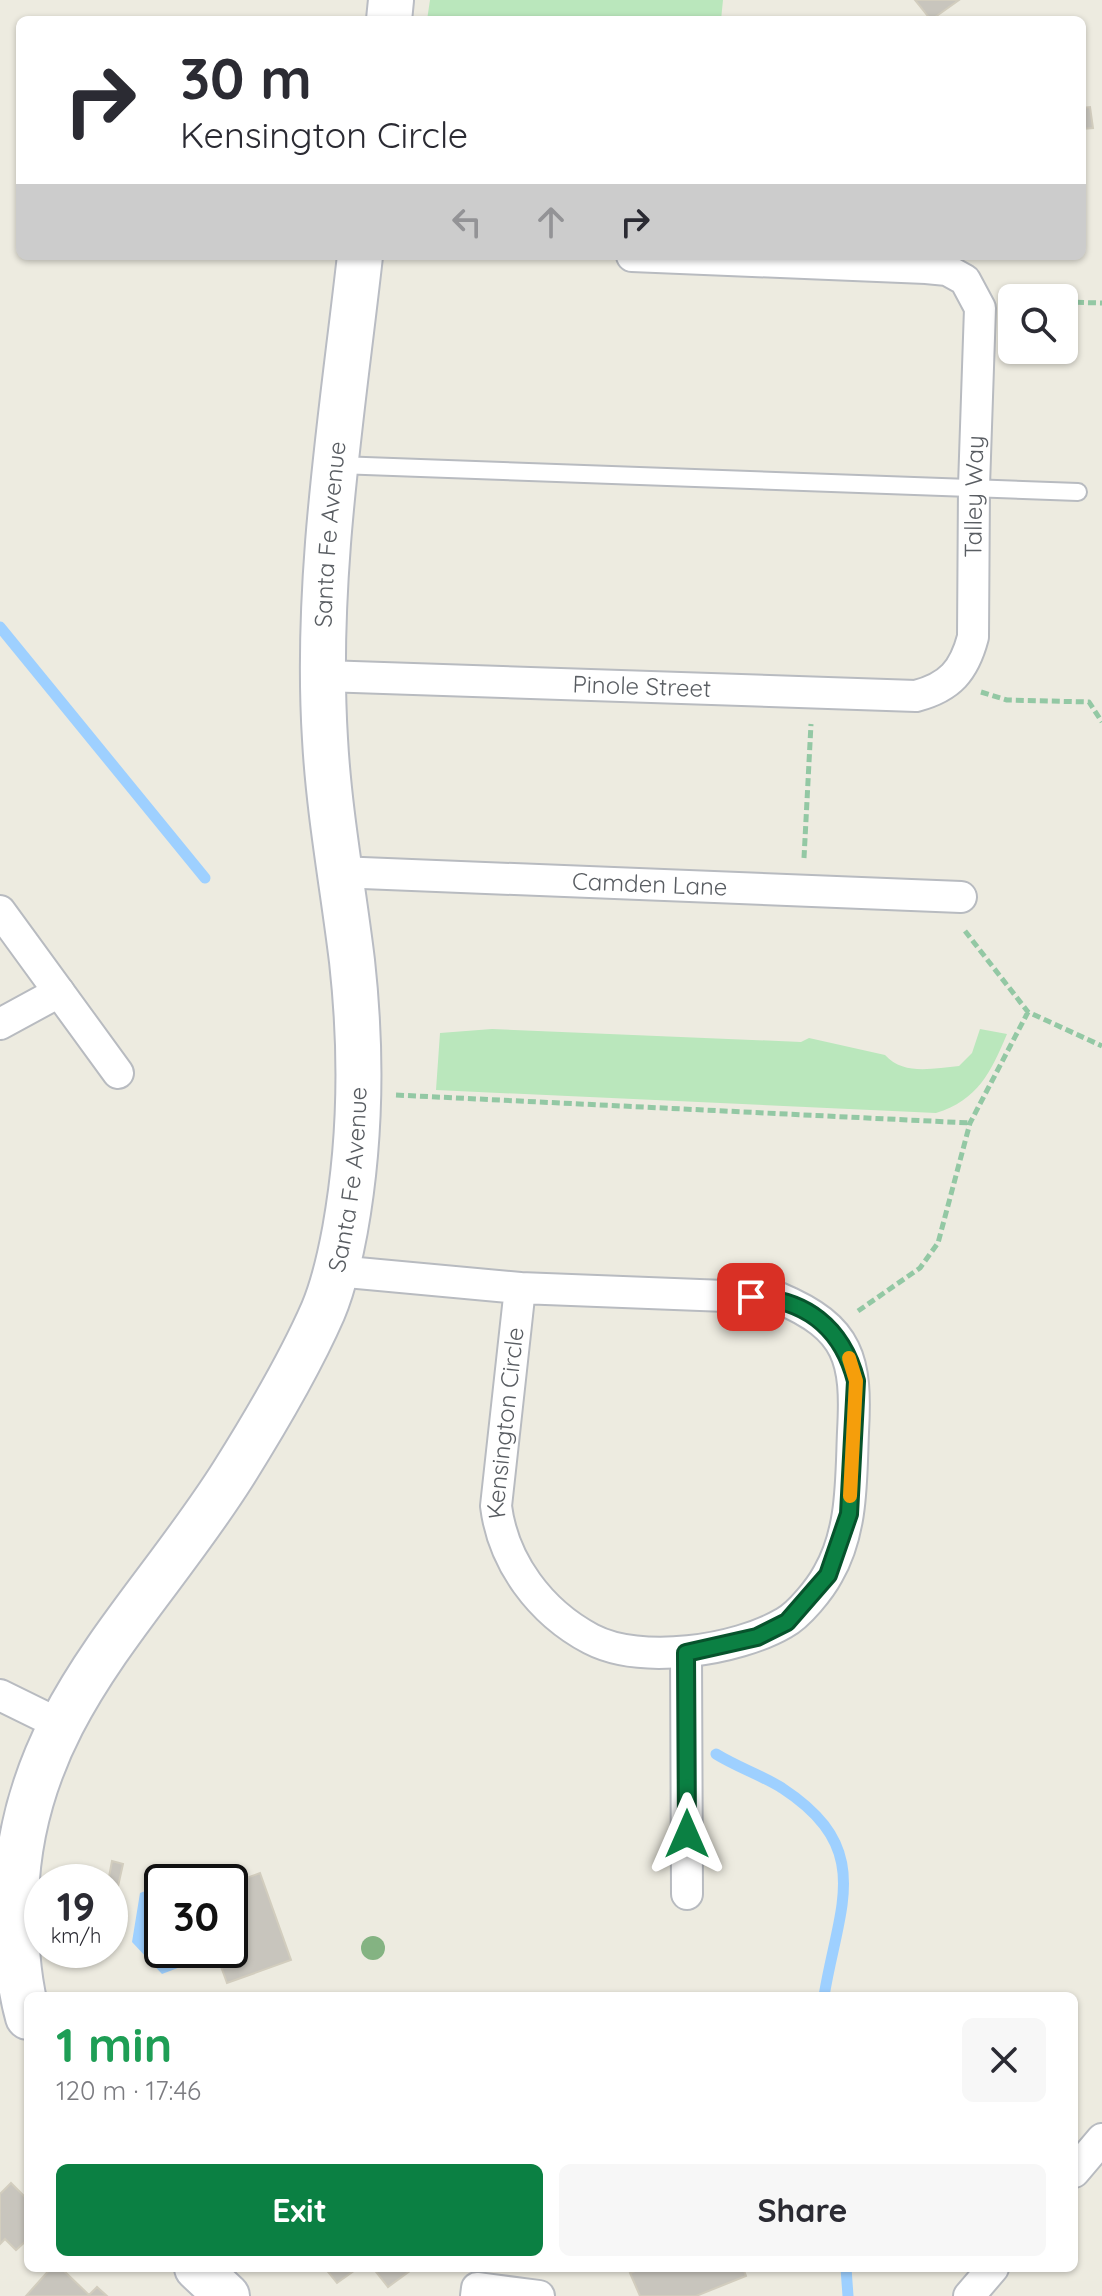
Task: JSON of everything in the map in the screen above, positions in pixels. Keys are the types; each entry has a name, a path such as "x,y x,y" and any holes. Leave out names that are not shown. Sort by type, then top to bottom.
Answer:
{"street":[{"name":"Santa Fe Avenue","path":"24,1997 15,1925 20,1849 34,1790 59,1724 119,1631 232,1475 324,1310 353,1192 358,1093 352,961 338,872 325,739 323,615 360,260"},
{"name":"Talley Way","path":"722,260 947,270 965,280 980,308 973,637 967,659 955,679"},
{"name":"Pinole Street","path":"324,676 916,696 936,690 955,679"},
{"name":"Camden Lane","path":"338,872 955,897"},
{"path":"0,911 118,1073"},
{"path":"0,1024 59,992"},
{"name":"Kensington Circle","path":"336,1271 520,1288 779,1298 806,1309 843,1346 856,1381 849,1514 828,1575 787,1622 757,1637 686,1653 618,1648 591,1639 526,1584 509,1557 499,1529 496,1506 520,1288"},
{"path":"686,1653 687,1894"},
{"path":"0,1695 59,1724"},
{"path":"1078,2167 1102,2139"},
{"path":"201,2272 227,2296"},
{"path":"969,2296 990,2272"},
{"path":"476,2296 477,2288 539,2296"}],"lane":[{"path":"337,465 1078,492"}],"path":[{"path":"1078,302 1102,303"},
{"path":"955,679 1007,700 1089,702 1102,722"},
{"path":"802,891 812,691"},
{"path":"955,897 962,927 1028,1012 1102,1046"},
{"path":"829,1331 920,1268 938,1243 970,1123 1028,1012"},
{"path":"358,1093 970,1123"}],"green space":[{"path":"430,0 723,0 721,16 428,16"},
{"path":"492,1029 801,1042 809,1038 885,1055 901,1066 920,1069 959,1066 972,1053 980,1029 1007,1034 989,1072 973,1092 963,1101 936,1113 436,1090 440,1033"}],"water":[{"path":"144,1892 144,1955 132,1942 140,1893"},
{"path":"156,1968 178,1968 162,1974"}],"building":[{"path":"915,0 959,0 937,16 928,16"},
{"path":"1090,107 1093,128 1086,129 1086,108"},
{"path":"260,1873 291,1960 227,1983 222,1968 248,1968 248,1877"},
{"path":"11,2183 24,2196 24,2243 16,2250 5,2239 0,2244 0,2194"},
{"path":"47,2272 65,2272 89,2295 97,2287 107,2296 26,2296"},
{"path":"328,2272 352,2272 337,2283"},
{"path":"376,2272 409,2272 388,2287"},
{"path":"744,2272 746,2276 696,2296 640,2296 630,2273"}],"waterway":[{"path":"0,627 205,878"},
{"path":"716,1754 782,1788 811,1811 830,1833 840,1857 844,1881 825,1992"},
{"path":"846,2272 848,2296"}],"slow traffic":[{"path":"849,1358 856,1381 850,1496"}],"route":[{"path":"687,1834 686,1653 757,1637 787,1622 828,1575 849,1514 856,1381 852,1364 843,1346 806,1309 779,1298 751,1297"}]}
